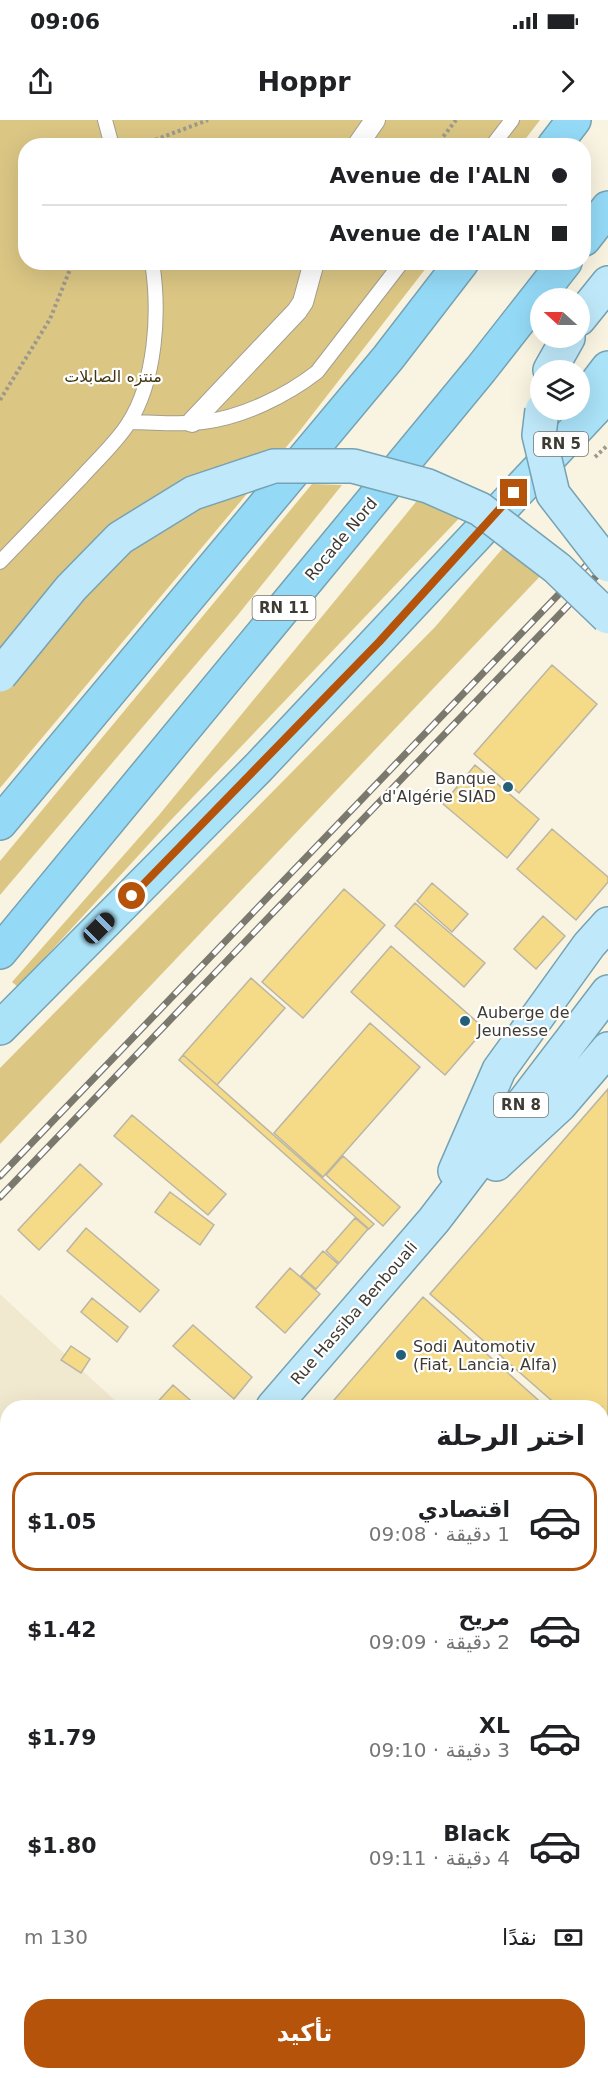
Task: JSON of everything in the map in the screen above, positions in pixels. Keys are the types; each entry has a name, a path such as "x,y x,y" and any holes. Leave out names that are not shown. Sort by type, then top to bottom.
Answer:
{"highway":[{"path":"560,138 573,120"},
{"path":"591,230 608,208"},
{"path":"0,822 388,358 456,270"},
{"name":"Rocade Nord","path":"0,952 481,369 559,270"},
{"path":"590,392 608,368"},
{"name":"RN 5","path":"0,1028 379,642 514,493 608,395"},
{"path":"514,493 569,420"}],"main road":[{"path":"590,305 608,283"},
{"path":"541,420 539,435 553,494 608,565"},
{"path":"0,675 71,588 120,538 193,493 274,466 353,466 428,486 480,509 557,568 608,617"},
{"path":"434,1220 499,1070 590,945 608,924"},
{"name":"RN 8","path":"434,1220 608,992"},
{"path":"434,1220 560,1105 608,1049"},
{"name":"Rue Hassiba Benbouali","path":"279,1400 434,1220"}],"street":[{"path":"363,138 375,120"},
{"path":"192,422 297,311 303,302 312,270"}],"lane":[{"path":"105,120 110,138"},
{"path":"498,138 512,120"},
{"path":"0,562 100,457 129,422 147,373 154,342 157,307 153,270"},
{"path":"129,422 218,420 273,399 302,383 317,372 396,270"}],"path":[{"path":"160,138 208,120"},
{"path":"442,138 456,120"},
{"path":"0,400 50,320 70,270"}],"shaded area":[{"path":"0,1294 114,1400 0,1400"}],"green space":[{"name":"منتزه الصابلات","path":"0,120 540,120 526,138 18,138 18,270 425,270 298,433 0,788"},
{"path":"312,484 342,485 237,616 0,895 0,861"},
{"path":"425,491 468,509 170,821 18,987 12,982 159,815"},
{"path":"509,541 546,570 0,1144 0,1068 435,627"}],"building":[{"path":"552,665 597,704 519,793 474,754"},
{"path":"475,765 539,819 507,858 443,804"},
{"path":"552,829 608,877 608,882 576,920 517,869"},
{"path":"432,883 468,914 452,932 417,901"},
{"path":"344,889 385,925 303,1018 262,982"},
{"path":"415,903 485,963 464,987 395,926"},
{"path":"543,916 565,936 536,969 514,949"},
{"path":"391,946 485,1029 445,1075 351,992"},
{"path":"251,978 285,1008 217,1085 183,1055"},
{"path":"370,1023 420,1067 323,1177 274,1133"},
{"path":"183,1055 374,1224 369,1229 179,1060"},
{"path":"608,1089 608,1400 551,1400 430,1294"},
{"path":"132,1115 226,1194 208,1215 114,1136"},
{"path":"343,1156 400,1207 383,1226 326,1175"},
{"path":"80,1164 102,1184 39,1250 18,1230"},
{"path":"170,1192 214,1225 200,1245 155,1212"},
{"path":"355,1218 368,1229 339,1263 326,1251"},
{"path":"86,1228 159,1290 140,1312 67,1251"},
{"path":"323,1251 338,1264 316,1289 301,1276"},
{"path":"290,1268 320,1294 285,1333 256,1307"},
{"path":"423,1297 538,1400 334,1400"},
{"path":"92,1298 128,1327 117,1342 81,1312"},
{"path":"193,1325 252,1377 234,1399 173,1346"},
{"path":"71,1346 90,1359 81,1373 61,1360"},
{"path":"173,1385 190,1400 159,1400"}],"railway":[{"path":"0,1176 608,543"},
{"path":"0,1197 608,564"}],"place":[{"name":"Banque d'Algérie SIAD","path":"508,787"},
{"name":"Auberge de Jeunesse","path":"465,1021"},
{"name":"Sodi Automotiv (Fiat, Lancia, Alfa)","path":"401,1355"}],"route":[{"path":"132,896 379,642 514,493"}]}
